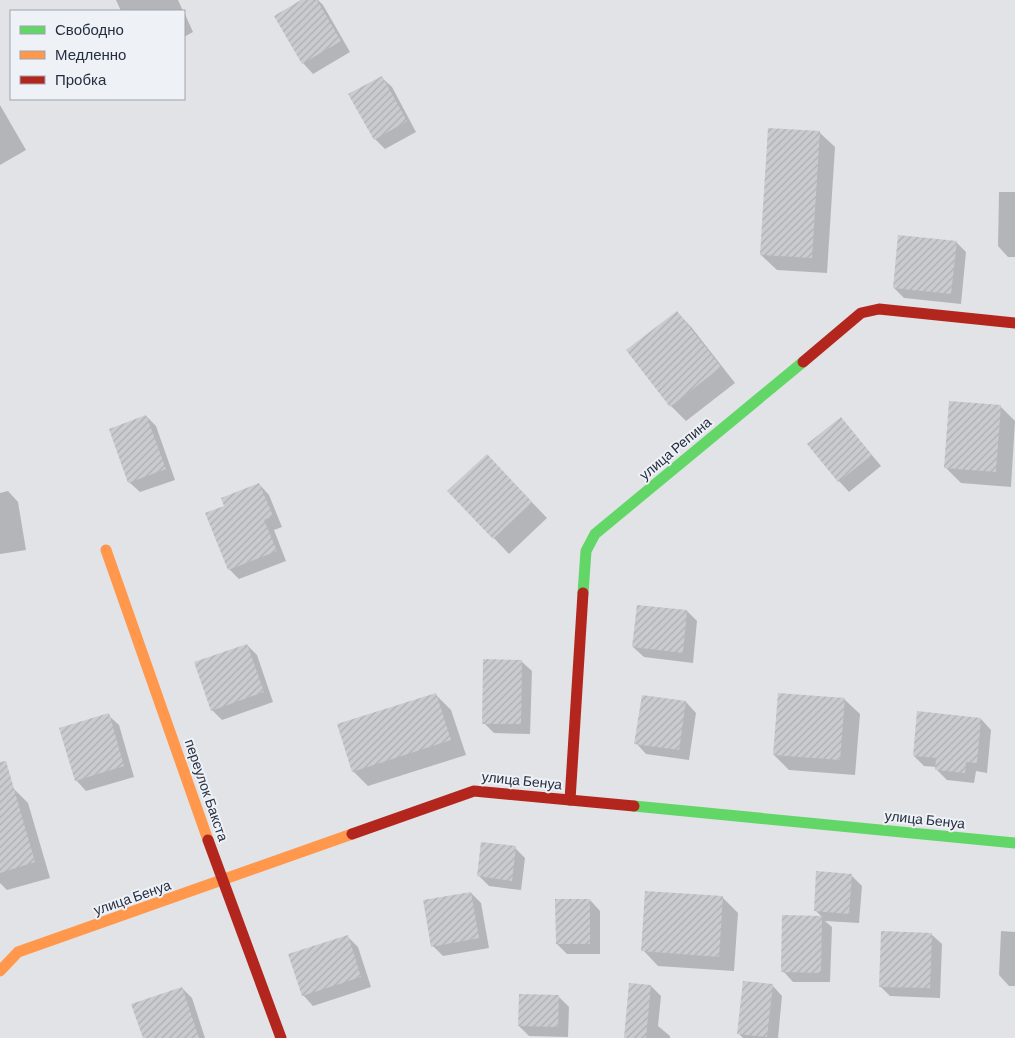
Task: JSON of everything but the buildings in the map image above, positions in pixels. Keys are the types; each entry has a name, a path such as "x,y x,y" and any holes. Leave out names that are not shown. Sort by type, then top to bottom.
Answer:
{"street":[{"name":"улица Репина","path":"570,800 586,551 595,534 861,313 879,309 1015,323"},
{"name":"переулок Бакста","path":"106,550 223,881 281,1038"},
{"name":"улица Бенуа","path":"0,971 18,952 474,791 1015,843"}],"traffic: fast":[{"path":"583,593 586,551 595,534 803,362"},
{"path":"634,806 1015,843"}],"traffic: slow":[{"path":"106,550 208,840"},
{"path":"0,971 18,952 352,834"}],"traffic: jam":[{"path":"803,362 861,313 879,309 1015,323"},
{"path":"570,800 583,593"},
{"path":"352,834 474,791 634,806"},
{"path":"208,840 281,1038"}]}
